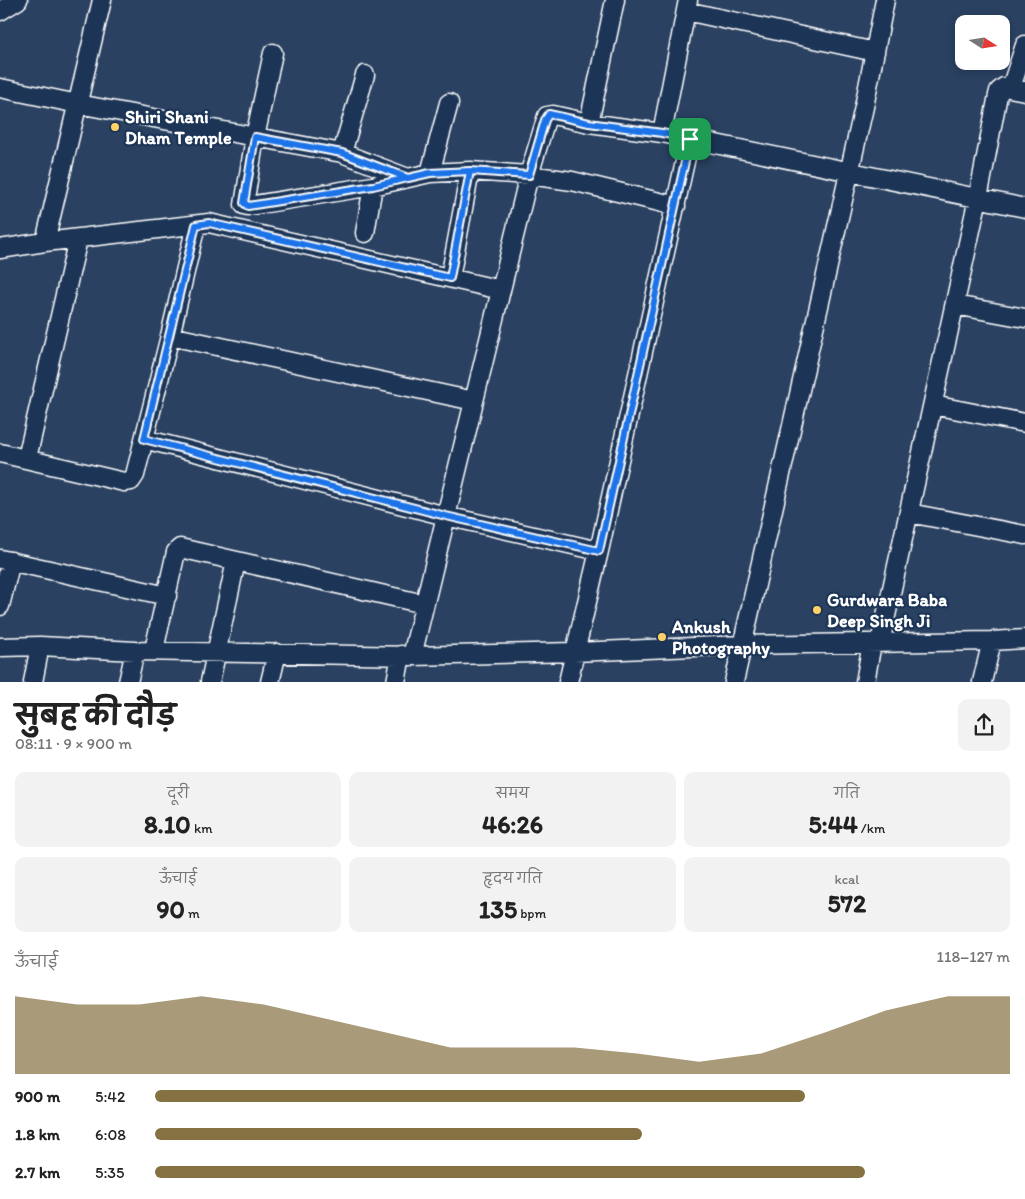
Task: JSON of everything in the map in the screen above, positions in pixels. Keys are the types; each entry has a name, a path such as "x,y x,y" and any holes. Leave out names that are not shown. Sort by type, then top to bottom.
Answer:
{"street":[{"path":"0,12 18,0"},
{"path":"45,242 102,0"},
{"path":"589,123 615,0"},
{"path":"734,682 849,171 885,0"},
{"path":"662,133 687,5 874,52"},
{"path":"865,682 909,513 978,198 998,96 1002,88 1018,89 1025,45"},
{"path":"273,54 255,137 244,203 246,206 373,186 430,173 470,171 529,175 572,181 676,206"},
{"path":"342,153 365,75"},
{"path":"0,88 342,153 408,178"},
{"path":"430,173 449,103"},
{"path":"396,682 424,604 529,175 547,116 552,114 589,123 662,133 1025,208"},
{"path":"568,682 599,551 690,139"},
{"path":"450,278 470,171"},
{"path":"365,233 373,186"},
{"path":"0,249 209,223 501,290"},
{"path":"0,453 128,482 131,481 144,439 196,225"},
{"path":"27,458 78,239"},
{"path":"955,305 1025,318"},
{"path":"170,336 474,401"},
{"path":"933,404 1025,423"},
{"path":"144,439 446,516 599,551"},
{"path":"909,513 1025,535"},
{"path":"154,650 178,549 424,604"},
{"path":"0,606 5,560 166,596"},
{"path":"210,682 236,561"},
{"path":"0,647 40,646 135,651 406,656 575,652 742,644 1025,639"},
{"path":"982,682 992,641"},
{"path":"33,682 40,646"},
{"path":"128,682 135,651"},
{"path":"270,682 277,653"}],"place":[{"name":"Shiri Shani Dham Temple","path":"115,127"},
{"name":"Gurdwara Baba Deep Singh Ji","path":"817,610"},
{"name":"Ankush Photography","path":"662,637"}],"route":[{"path":"690,139 599,551 446,516 144,439 196,225 209,223 450,278 470,171 430,173 408,178 342,153 255,137 244,203 244,205 248,206 373,186 430,173 470,171 529,175 545,120 549,114 589,123 662,133 690,139"}]}
